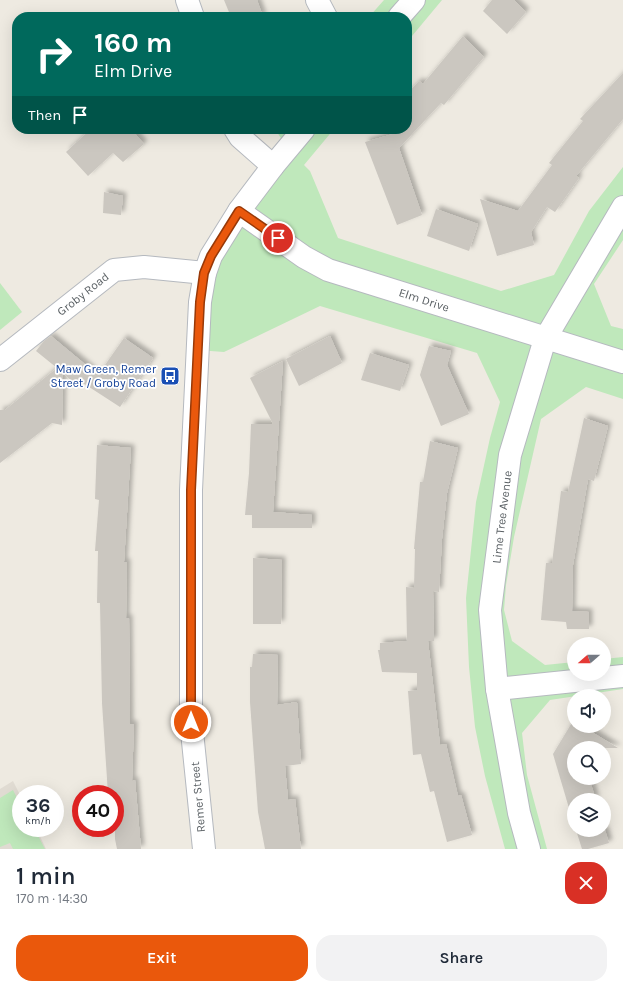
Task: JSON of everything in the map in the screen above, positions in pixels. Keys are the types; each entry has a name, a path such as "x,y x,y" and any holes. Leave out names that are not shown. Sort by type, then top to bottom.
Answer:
{"street":[{"path":"187,0 191,12"},
{"path":"317,0 323,12"},
{"path":"403,12 414,0"},
{"path":"238,134 273,166"},
{"name":"Remer Street","path":"204,849 191,722 191,490 200,302 204,273 211,256 239,211 273,166 300,134"},
{"name":"Lime Tree Avenue","path":"529,849 519,814 497,689 490,610 510,455 545,339 623,207"},
{"name":"Elm Drive","path":"239,211 304,257 328,270 545,339 623,362"},
{"name":"Groby Road","path":"0,360 114,270 144,267 204,273"},
{"path":"497,689 623,676"}],"shaded area":[{"path":"13,781 15,785 12,785 12,837 40,837 46,849 0,849 0,789"}],"green space":[{"path":"384,0 442,0 412,36 412,12 373,12"},
{"path":"278,134 330,134 304,165 310,171 338,238 501,291 554,275 589,211 623,167 623,240 594,284 611,326 623,329 623,399 586,387 541,419 514,537 506,585 504,610 512,641 545,665 567,663 567,681 611,681 611,658 623,657 623,689 611,691 611,689 567,689 567,697 550,700 522,733 527,775 547,849 505,849 485,776 475,727 469,667 466,598 476,502 490,438 500,402 477,353 320,306 224,352 197,350 205,273 288,149"},
{"path":"0,283 22,312 0,330"},
{"path":"12,791 12,837 39,837 45,849 13,849 10,843 0,847 0,798"}],"building":[{"path":"224,0 257,0 261,12 229,12"},
{"path":"492,0 514,0 526,12 507,34 483,11"},
{"path":"463,36 484,57 444,105 441,103 399,148 422,215 397,225 365,142 393,134 412,134 412,89 419,81 423,84"},
{"path":"623,73 623,119 576,176 579,178 555,212 547,207 531,232 534,245 497,256 480,199 518,211 552,165 549,163 583,121 580,119"},
{"path":"86,134 135,134 144,144 123,162 113,153 88,176 66,152"},
{"path":"104,192 123,196 121,215 103,213"},
{"path":"436,209 478,224 469,251 427,236"},
{"path":"51,336 98,375 124,338 153,358 120,407 83,383 79,388 63,373 62,425 52,423 0,463 0,410 5,410 57,368 36,351 44,341"},
{"path":"330,336 342,363 299,386 286,359"},
{"path":"429,346 451,351 447,365 469,414 441,426 420,375"},
{"path":"370,353 409,365 400,391 361,380"},
{"path":"283,361 273,512 312,515 312,528 252,528 252,515 245,515 249,473 251,424 273,424 250,378"},
{"path":"584,418 608,426 594,481 588,479 573,565 572,611 589,612 589,629 567,629 566,622 541,620 546,563 552,563 561,491 568,492"},
{"path":"430,441 458,448 447,493 442,539 439,592 433,591 434,641 428,641 440,745 446,744 458,796 461,795 472,835 447,842 434,791 430,792 421,754 413,755 408,691 417,690 417,673 382,672 378,650 380,650 380,643 407,641 406,587 414,588 414,549 420,482 423,482"},
{"path":"97,445 131,448 124,562 127,562 126,618 129,618 130,724 134,724 132,781 135,780 141,849 117,849 115,837 124,837 124,785 107,785 102,703 100,603 97,603 98,551 95,551 99,500 95,499"},
{"path":"253,558 282,560 281,624 253,624"},
{"path":"253,654 278,655 277,705 297,702 301,764 285,766 288,800 295,799 301,849 265,849 258,812 250,702 250,667 252,667"},
{"path":"567,731 567,733 593,733 607,741 567,741 567,785 591,785 594,793 567,793 567,801 553,754"},
{"path":"611,744 618,748 611,748"},
{"path":"578,837 607,837 609,843 588,849 582,849"}],"place":[{"name":"Maw Green, Remer Street / Groby Road","path":"170,376"}],"route":[{"path":"191,722 191,490 200,302 204,273 211,256 239,211 278,238"}]}
